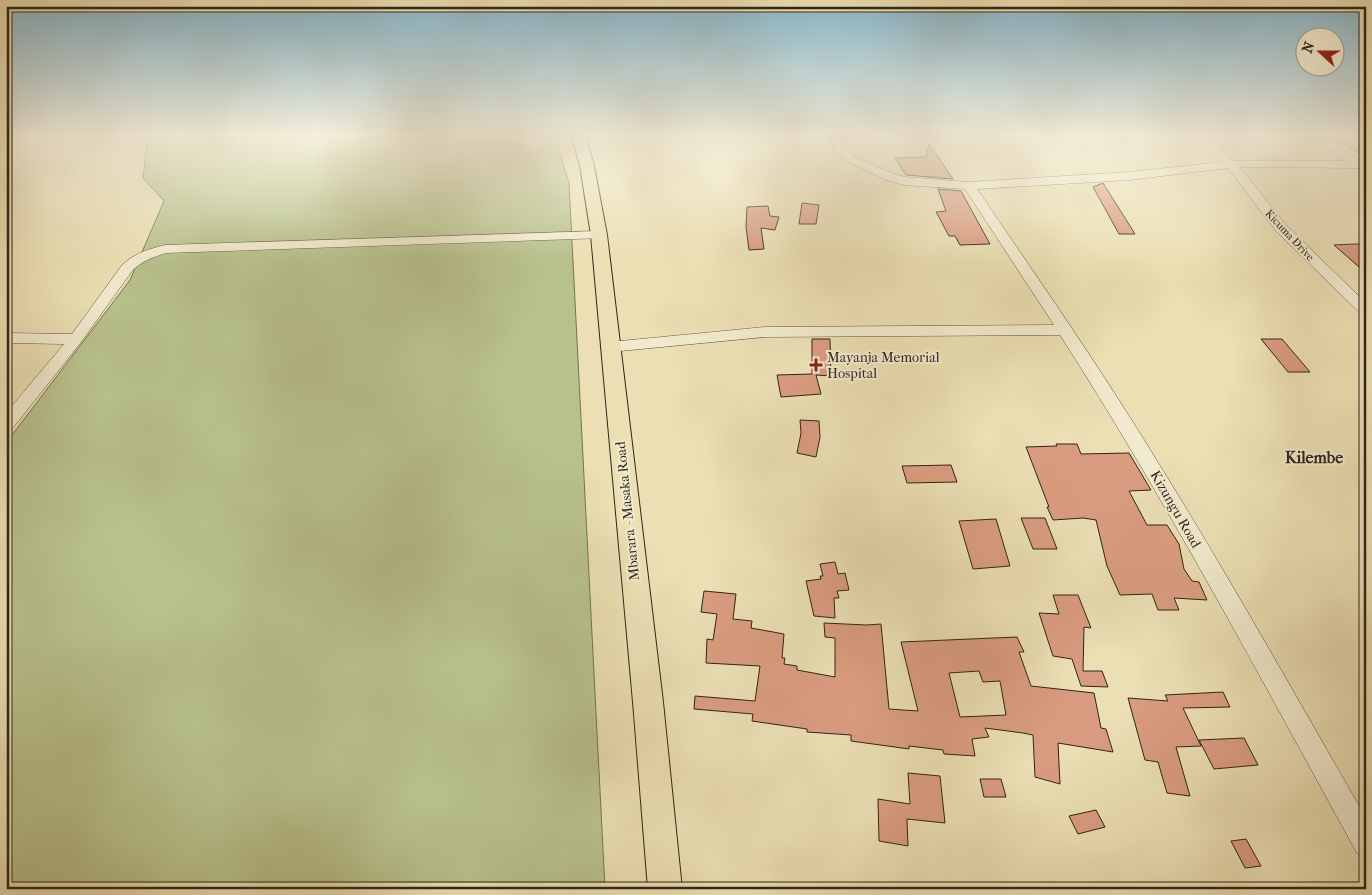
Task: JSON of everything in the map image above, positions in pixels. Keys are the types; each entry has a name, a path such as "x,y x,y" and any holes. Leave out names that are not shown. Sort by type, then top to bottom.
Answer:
{"main road":[{"name":"Mbarara - Masaka Road","path":"589,176 599,235 648,702 665,889"}],"street":[{"path":"887,176 904,181 969,186 1131,176"},
{"name":"Kicuma Drive","path":"1240,176 1281,228 1366,311"},
{"name":"Kizungu Road","path":"969,186 1066,330 1140,449 1256,647 1366,844"},
{"path":"6,425 76,339 135,260 154,252 166,249 599,235"},
{"path":"610,347 765,332 1066,330"},
{"path":"6,338 76,339"}],"green space":[{"path":"143,176 567,176 569,183 605,889 6,889 6,443 130,280 164,201 143,178"}],"building":[{"path":"915,176 951,176 953,179"},
{"path":"1103,183 1135,234 1119,234 1093,187"},
{"path":"938,189 961,191 990,244 960,245 955,236 949,236 936,212 946,211"},
{"path":"802,203 819,205 816,224 799,224"},
{"path":"768,206 770,216 779,217 775,230 761,228 764,249 749,250 746,227 747,207"},
{"path":"1366,244 1366,273 1334,245"},
{"path":"812,339 830,339 831,376 816,375 821,394 781,397 777,375 812,374"},
{"path":"1261,339 1282,339 1310,372 1288,372"},
{"path":"800,420 819,421 820,437 816,457 797,453 801,433"},
{"path":"1056,444 1077,444 1081,454 1129,453 1151,490 1129,491 1147,525 1167,525 1179,544 1184,569 1192,581 1199,582 1207,600 1174,598 1179,610 1158,610 1152,594 1120,595 1107,566 1096,520 1083,518 1053,520 1047,507 1049,507 1026,447 1057,446"},
{"path":"951,465 957,482 907,483 902,466"},
{"path":"1021,518 1045,518 1057,549 1033,549"},
{"path":"996,519 1010,566 973,569 959,521"},
{"path":"835,562 838,574 845,573 849,590 837,591 839,598 834,598 835,618 814,616 806,581 821,579 820,576 823,576 820,564"},
{"path":"704,591 736,594 733,619 752,621 751,628 784,634 782,658 785,658 784,664 797,666 797,670 835,677 835,638 825,637 824,623 881,624 889,709 918,711 901,642 1017,637 1024,652 1019,652 1031,686 1094,693 1101,728 1106,729 1113,752 1058,743 1060,784 1035,777 1033,735 985,728 989,737 972,739 975,756 944,754 943,750 909,746 909,749 851,741 851,735 807,732 807,729 752,721 753,714 694,709 695,696 755,701 760,666 706,663 707,639 713,640 717,614 701,612","holes":["979,671 983,682 1000,681 1006,715 960,717 949,673"]},
{"path":"1053,595 1078,595 1091,628 1084,627 1083,671 1102,671 1108,687 1081,686 1072,659 1053,656 1039,613 1059,614"},
{"path":"1223,692 1230,707 1183,708 1201,746 1176,747 1190,796 1167,793 1158,762 1145,760 1128,698 1168,701 1165,695"},
{"path":"1244,738 1258,765 1214,769 1199,740"},
{"path":"908,773 940,776 945,823 907,819 908,846 879,841 878,799 910,804"},
{"path":"980,779 1001,779 1006,797 984,797"},
{"path":"1096,810 1105,827 1078,834 1069,816"},
{"path":"1246,839 1261,866 1245,868 1231,841"}],"place":[{"name":"Mayanja Memorial Hospital","path":"816,365"}],"district":[{"name":"Kilembe","path":"1314,457"}]}
